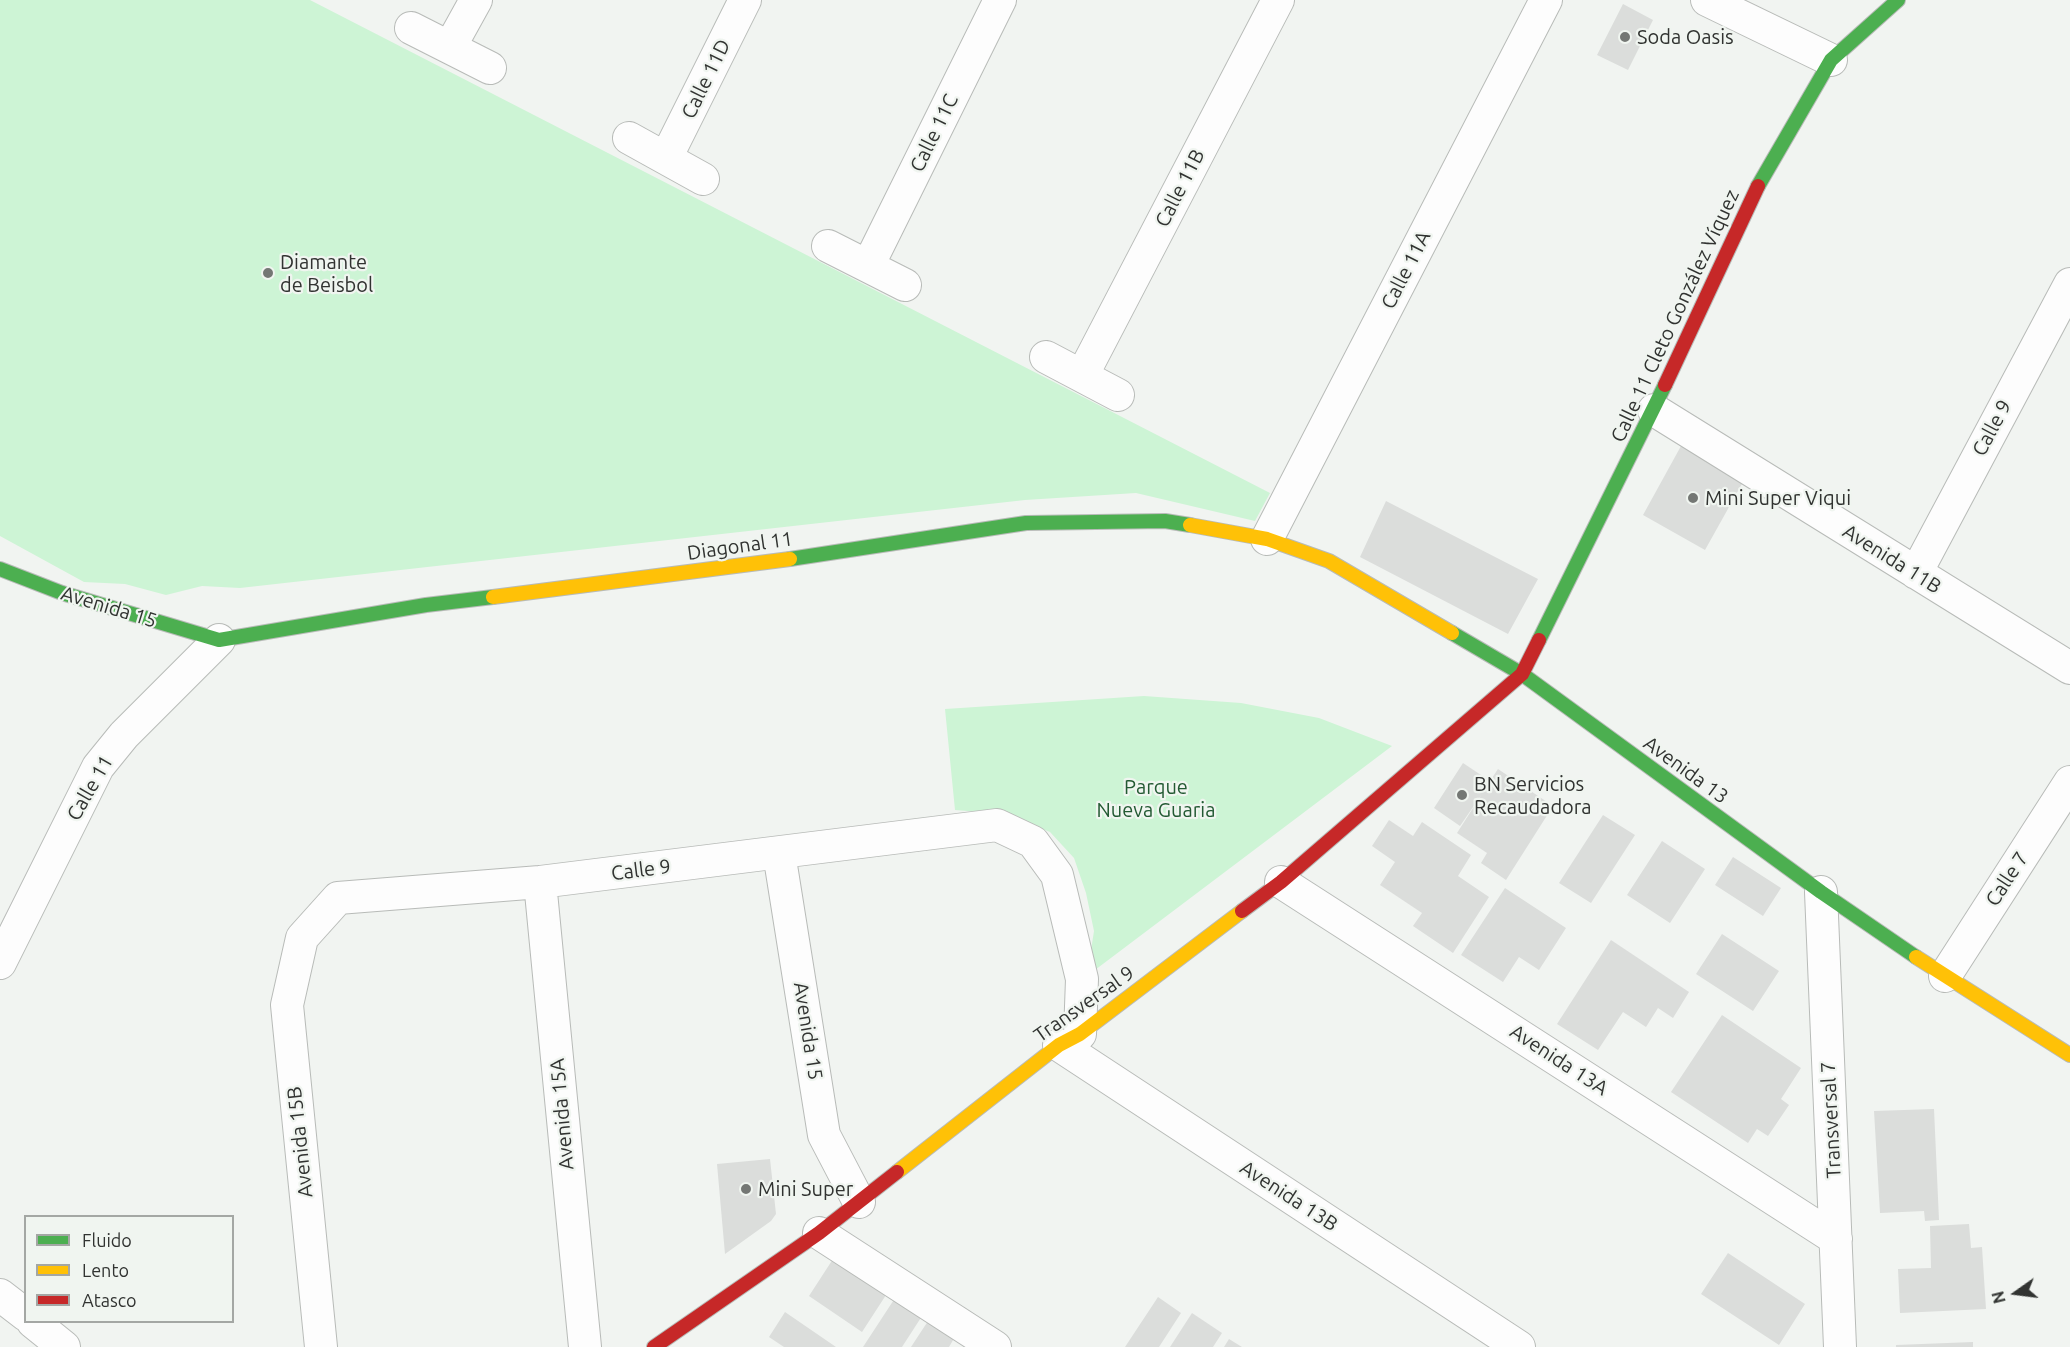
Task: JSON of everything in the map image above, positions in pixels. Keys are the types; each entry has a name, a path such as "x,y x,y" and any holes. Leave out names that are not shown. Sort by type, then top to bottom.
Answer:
{"street":[{"path":"450,48 476,0"},
{"name":"Calle 11D","path":"666,158 745,0"},
{"name":"Calle 11C","path":"868,266 1000,0"},
{"name":"Calle 11B","path":"1082,376 1278,0"},
{"name":"Calle 11A","path":"1267,539 1546,0"},
{"path":"1707,0 1831,60"},
{"name":"Calle 11 Cleto González Víquez","path":"1522,674 1654,410 1752,196 1831,60 1898,0"},
{"path":"411,28 490,68"},
{"path":"628,138 704,179"},
{"path":"828,246 905,285"},
{"name":"Calle 9","path":"1916,573 2070,284"},
{"path":"1046,357 1118,395"},
{"name":"Avenida 11B","path":"1654,410 2070,668"},
{"name":"Diagonal 11","path":"219,640 426,605 729,568 1026,523 1164,521 1267,539"},
{"name":"Avenida 13","path":"1267,539 1329,561 1522,674 1821,892 1945,976 2070,1055"},
{"name":"Avenida 15","path":"0,569 62,593 219,640"},
{"name":"Calle 11","path":"0,963 98,766 124,735 219,640"},
{"name":"Transversal 9","path":"654,1347 819,1233 1069,1040 1281,882 1522,674"},
{"name":"Calle 7","path":"1945,976 2070,782"},
{"name":"Calle 9","path":"302,938 338,898 540,882 997,825 1033,842 1057,875 1082,979 1069,1040"},
{"name":"Avenida 15","path":"779,853 824,1135 859,1202"},
{"name":"Avenida 15A","path":"540,882 585,1347"},
{"name":"Avenida 13A","path":"1281,882 1836,1239"},
{"name":"Transversal 7","path":"1821,892 1840,1347"},
{"name":"Avenida 15B","path":"302,938 287,1005 321,1347"},
{"name":"Avenida 13B","path":"1069,1040 1519,1347"},
{"path":"819,1233 995,1347"},
{"path":"0,1294 24,1313"},
{"path":"34,1323 64,1347"}],"green space":[{"path":"0,0 310,0 1270,493 1255,521 1136,493 1025,500 240,588 202,586 166,595 125,584 84,582 0,536"},
{"name":"Parque Nueva Guaria","path":"1144,696 1241,703 1319,718 1392,746 1087,976 1094,931 1086,893 1074,858 1050,832 1005,814 955,810 945,709"}],"building":[{"name":"Soda Oasis","path":"1623,4 1653,20 1628,70 1597,55"},
{"name":"Mini Super Viqui","path":"1681,446 1743,482 1705,550 1643,515"},
{"path":"1386,501 1538,579 1508,634 1360,557"},
{"path":"1463,763 1490,781 1498,769 1553,806 1506,880 1481,863 1487,853 1457,833 1482,794 1460,826 1434,808"},
{"path":"1603,815 1635,835 1591,903 1559,883"},
{"path":"1389,820 1413,836 1422,822 1471,855 1458,876 1489,897 1453,953 1413,926 1422,913 1380,885 1395,862 1372,846"},
{"path":"1662,841 1705,869 1670,923 1627,895"},
{"path":"1733,857 1781,888 1763,916 1715,885"},
{"path":"1505,888 1566,928 1539,970 1519,957 1503,982 1461,955"},
{"path":"1722,934 1779,971 1753,1011 1696,974"},
{"path":"1611,940 1689,992 1673,1018 1658,1008 1646,1027 1623,1012 1598,1050 1557,1024"},
{"path":"1722,1015 1801,1068 1781,1099 1789,1105 1768,1136 1757,1129 1748,1143 1671,1092"},
{"path":"1934,1109 1939,1220 1925,1221 1924,1211 1880,1213 1874,1111"},
{"name":"Mini Super","path":"770,1159 776,1214 771,1221 725,1254 717,1164"},
{"path":"1969,1224 1971,1248 1982,1247 1986,1309 1900,1313 1898,1269 1931,1268 1930,1226"},
{"path":"1728,1253 1805,1304 1779,1345 1701,1294"},
{"path":"833,1259 886,1295 862,1332 809,1296"},
{"path":"897,1295 924,1313 902,1347 863,1347"},
{"path":"1158,1297 1181,1313 1159,1347 1125,1347"},
{"path":"785,1312 836,1347 784,1347 769,1337"},
{"path":"1192,1313 1222,1333 1213,1347 1170,1347"},
{"path":"930,1318 956,1335 949,1347 911,1347"},
{"path":"1229,1339 1242,1347 1224,1347"},
{"path":"1973,1342 1973,1347 1896,1347 1896,1345"}],"traffic: fast":[{"path":"1758,186 1831,60 1898,0"},
{"path":"1539,640 1665,385"},
{"path":"790,559 1026,523 1165,521 1190,525"},
{"path":"0,569 62,593 219,640 426,605 493,597"},
{"path":"1452,633 1522,674 1821,892 1916,957"}],"traffic: slow":[{"path":"1190,525 1267,539 1329,561 1452,633"},
{"path":"493,597 790,559"},
{"path":"897,1172 1059,1045 1080,1034 1242,911"},
{"path":"1916,957 2070,1055"}],"traffic: jam":[{"path":"1665,385 1758,186"},
{"path":"1242,911 1281,882 1522,674 1539,640"},
{"path":"654,1347 819,1233 897,1172"}],"place":[{"name":"Soda Oasis","path":"1625,37"},
{"name":"Diamante de Beisbol","path":"268,273"},
{"name":"Mini Super Viqui","path":"1693,498"},
{"name":"BN Servicios Recaudadora","path":"1462,795"},
{"name":"Mini Super","path":"746,1189"}]}
